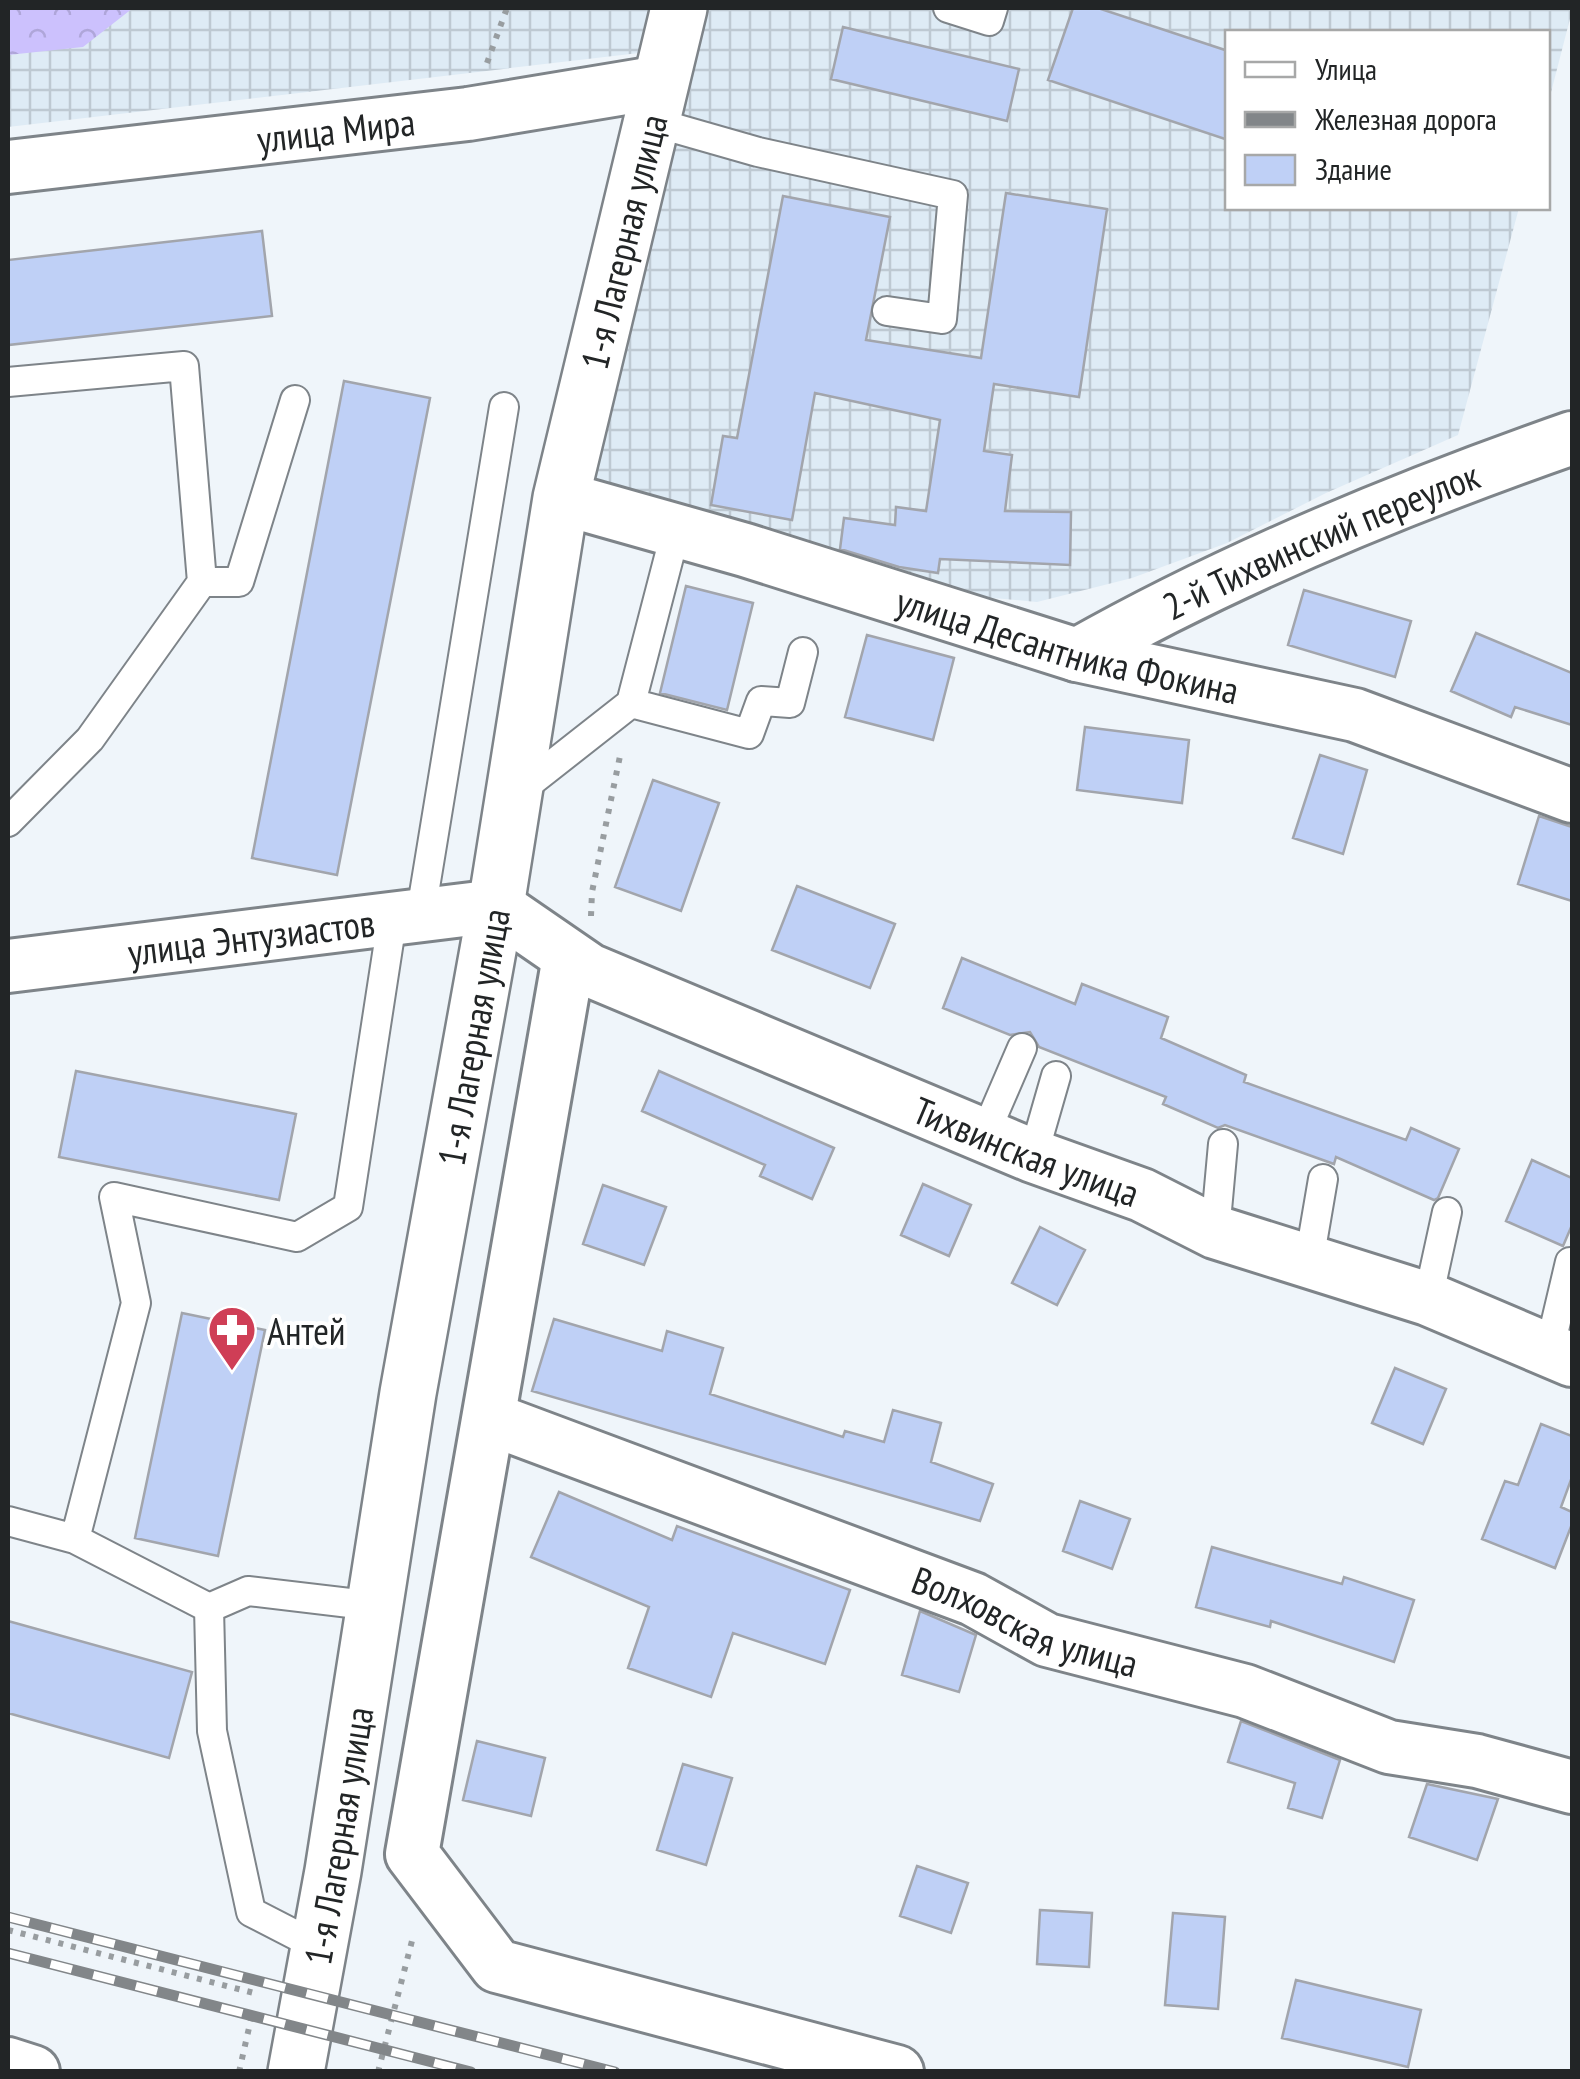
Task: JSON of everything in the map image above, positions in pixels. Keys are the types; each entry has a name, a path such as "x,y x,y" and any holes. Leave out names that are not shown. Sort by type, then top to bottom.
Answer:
{"main road":[{"name":"1-я Лагерная улица","path":"296,2072 408,1393 496,906 561,498 679,8"}],"street":[{"name":"улица Мира","path":"8,168 468,114 657,102"},
{"name":"2-й Тихвинский переулок","path":"1077,655 1158,609 1290,550 1472,473 1572,438"},
{"name":"улица Десантника Фокина","path":"561,498 1077,655 1355,714 1572,796"},
{"name":"улица Энтузиастов","path":"8,966 496,906"},
{"name":"Тихвинская улица","path":"496,906 589,970 1033,1156 1142,1194 1215,1232 1428,1299 1561,1355"},
{"path":"569,956 412,1854 497,1966 898,2072"},
{"name":"Волховская улица","path":"491,1419 973,1598 1047,1640 1245,1691 1389,1747 1476,1760 1572,1786"},
{"path":"8,2064 33,2072"}],"lane":[{"path":"948,8 988,21 993,8"},
{"path":"657,102 758,152 953,196 942,319 887,310"},
{"path":"8,382 184,366 202,582 90,739 8,822"},
{"path":"202,582 239,582 294,400"},
{"path":"75,1539 136,1303 114,1198 296,1236 348,1207 504,408"},
{"path":"514,795 631,703 676,530"},
{"path":"631,703 749,734 760,701 790,704 803,652"},
{"path":"984,1136 1022,1048"},
{"path":"1033,1156 1056,1076"},
{"path":"1215,1232 1223,1144"},
{"path":"1309,1262 1324,1179"},
{"path":"1428,1299 1447,1212"},
{"path":"1561,1355 1570,1262"},
{"path":"8,1521 75,1539 209,1608"},
{"path":"209,1608 248,1591 375,1606"},
{"path":"209,1608 212,1731 252,1912 319,1947"}],"path":[{"path":"8,1930 258,1994"}],"shaded area":[{"path":"8,8 653,8 639,53 8,127"},
{"path":"701,8 1572,8 1550,96 1550,30 1225,30 1225,210 1518,210 1458,435 1326,493 1227,543 1132,578 1037,602 938,593 591,498"}],"green space":[{"path":"8,8 133,8 83,47 8,55"}],"building":[{"path":"1073,8 1098,8 1225,50 1225,139 1048,80"},
{"path":"843,27 1019,69 1007,121 831,79"},
{"path":"1006,193 1107,209 1079,397 994,384 984,451 1012,455 1005,511 1071,512 1070,565 940,559 938,573 899,567 840,549 844,518 895,525 896,507 926,511 940,420 815,393 792,520 711,505 723,436 737,438 783,196 890,217 866,340 981,358"},
{"path":"262,231 272,316 8,345 8,260"},
{"path":"344,381 430,398 337,875 252,858"},
{"path":"686,586 753,603 727,710 660,693"},
{"path":"1304,590 1411,621 1395,677 1288,645"},
{"path":"1476,633 1572,673 1572,725 1515,707 1511,717 1451,691"},
{"path":"867,635 954,658 933,740 845,717"},
{"path":"1085,727 1189,740 1182,803 1077,790"},
{"path":"1320,755 1367,770 1343,854 1293,838"},
{"path":"653,780 719,803 681,911 615,887"},
{"path":"1539,816 1572,827 1572,901 1518,884"},
{"path":"797,886 895,924 870,988 772,950"},
{"path":"962,958 1075,1004 1082,984 1168,1017 1161,1038 1246,1075 1244,1082 1406,1140 1411,1128 1459,1149 1438,1198 1434,1200 1336,1157 1334,1164 1225,1125 1218,1128 1163,1104 1166,1097 1039,1047 1030,1032 1010,1035 943,1008"},
{"path":"76,1071 296,1114 279,1200 59,1157"},
{"path":"659,1071 834,1148 812,1199 760,1176 765,1165 642,1111"},
{"path":"1532,1160 1572,1178 1572,1225 1563,1246 1506,1221"},
{"path":"923,1184 971,1205 949,1256 901,1235"},
{"path":"603,1185 666,1207 644,1265 583,1244"},
{"path":"1040,1227 1085,1250 1057,1305 1012,1283"},
{"path":"182,1313 265,1330 218,1556 135,1538"},
{"path":"554,1319 662,1351 667,1331 723,1348 710,1394 843,1437 845,1431 884,1442 893,1410 941,1423 931,1462 993,1484 980,1521 532,1391"},
{"path":"1395,1368 1446,1389 1423,1444 1372,1423"},
{"path":"1541,1424 1572,1436 1572,1477 1561,1507 1572,1512 1572,1524 1555,1568 1482,1539 1505,1481 1518,1485"},
{"path":"559,1492 672,1540 677,1526 850,1590 825,1664 733,1633 711,1697 628,1668 649,1607 531,1557"},
{"path":"1080,1501 1130,1519 1112,1569 1063,1551"},
{"path":"1212,1547 1342,1584 1344,1577 1414,1600 1394,1662 1271,1621 1270,1627 1196,1607"},
{"path":"920,1611 976,1635 959,1692 902,1675"},
{"path":"8,1621 192,1672 169,1758 8,1713"},
{"path":"1241,1721 1340,1760 1322,1818 1288,1808 1295,1783 1228,1762"},
{"path":"477,1741 545,1758 531,1816 463,1800"},
{"path":"683,1764 732,1778 706,1865 657,1850"},
{"path":"1427,1784 1498,1799 1477,1860 1409,1837"},
{"path":"917,1866 968,1883 951,1933 900,1916"},
{"path":"1040,1910 1092,1913 1089,1967 1037,1964"},
{"path":"1173,1913 1225,1917 1218,2009 1165,2005"},
{"path":"1296,1980 1421,2010 1408,2067 1282,2038"}],"railway":[{"path":"8,1917 615,2072"},
{"path":"8,1953 471,2072"}],"place":[{"name":"Антей","path":"232,1372"}]}
